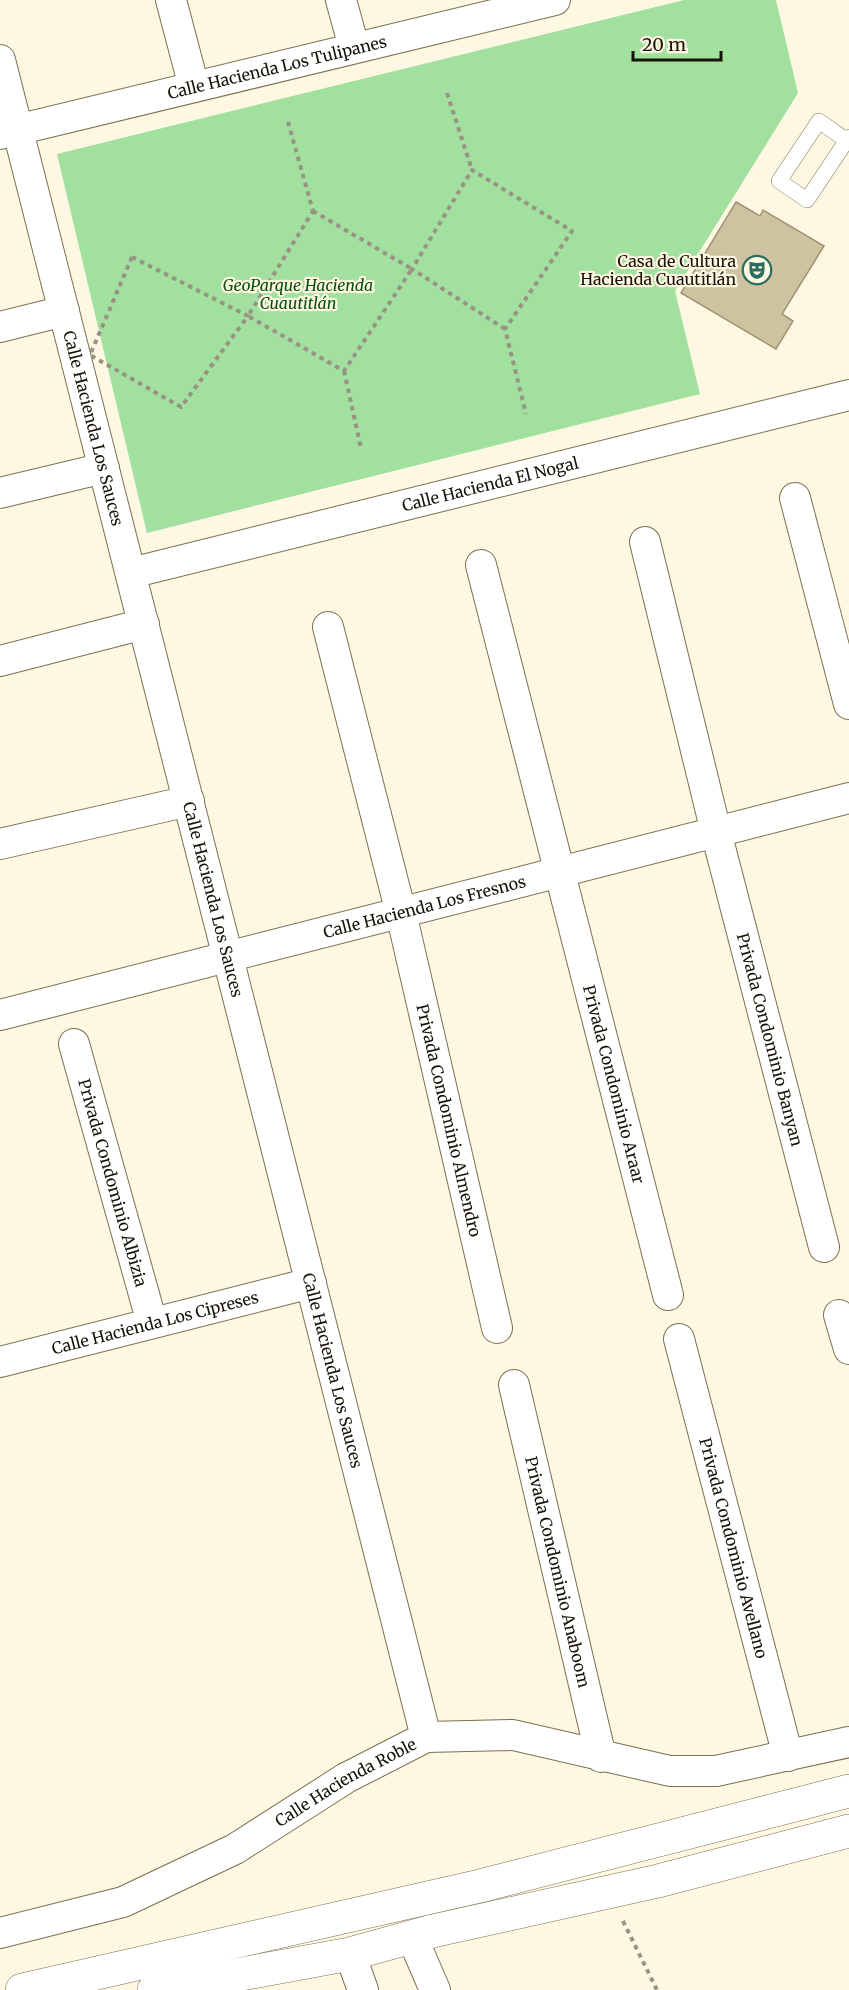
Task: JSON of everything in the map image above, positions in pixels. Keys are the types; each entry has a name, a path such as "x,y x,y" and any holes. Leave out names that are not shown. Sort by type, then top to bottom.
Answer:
{"main road":[{"path":"22,1990 480,1886 849,1791"},
{"path":"154,1990 350,1954 412,1937 610,1893 849,1831"}],"street":[{"path":"171,0 194,87"},
{"path":"340,0 354,47"},
{"name":"Calle Hacienda Los Tulipanes","path":"8,132 517,5 555,0"},
{"name":"Calle Hacienda Los Sauces","path":"0,60 8,132 64,311 426,1737"},
{"path":"0,327 64,311"},
{"name":"Calle Hacienda El Nogal","path":"131,573 849,394"},
{"path":"0,493 104,468"},
{"path":"795,498 849,704"},
{"name":"Privada Condominio Banyan","path":"645,542 716,832 824,1247"},
{"name":"Privada Condominio Araar","path":"481,565 668,1295"},
{"path":"0,662 144,624"},
{"name":"Privada Condominio Almendro","path":"328,627 401,913 497,1329"},
{"name":"Calle Hacienda Los Fresnos","path":"0,1015 849,798"},
{"path":"0,844 189,801"},
{"name":"Privada Condominio Albizia","path":"74,1044 152,1323"},
{"name":"Calle Hacienda Los Cipreses","path":"0,1362 311,1283"},
{"path":"839,1315 849,1349"},
{"name":"Privada Condominio Avellano","path":"679,1340 788,1756"},
{"name":"Privada Condominio Anaboom","path":"514,1385 601,1757"},
{"name":"Calle Hacienda Roble","path":"0,1933 123,1902 235,1849 346,1778 426,1737 513,1736 670,1771 716,1771 849,1742"},
{"path":"412,1937 435,1990"},
{"path":"350,1954 363,1990"}],"lane":[{"path":"819,121 848,139 807,200 778,181 819,121"}],"path":[{"path":"447,93 472,170 572,231 505,329"},
{"path":"288,122 313,211 412,269 505,329 525,414"},
{"path":"361,448 344,371 412,269 472,170"},
{"path":"313,211 248,316 181,406 90,355 132,257 248,316 344,371"},
{"path":"610,1893 657,1990"}],"green space":[{"name":"GeoParque Hacienda Cuautitlán","path":"684,0 776,0 798,93 675,291 700,394 147,533 57,154"}],"building":[{"path":"736,202 760,216 763,210 824,246 782,314 793,321 776,349 681,293"}],"place":[{"name":"Casa de Cultura Hacienda Cuautitlán","path":"757,270"}]}
